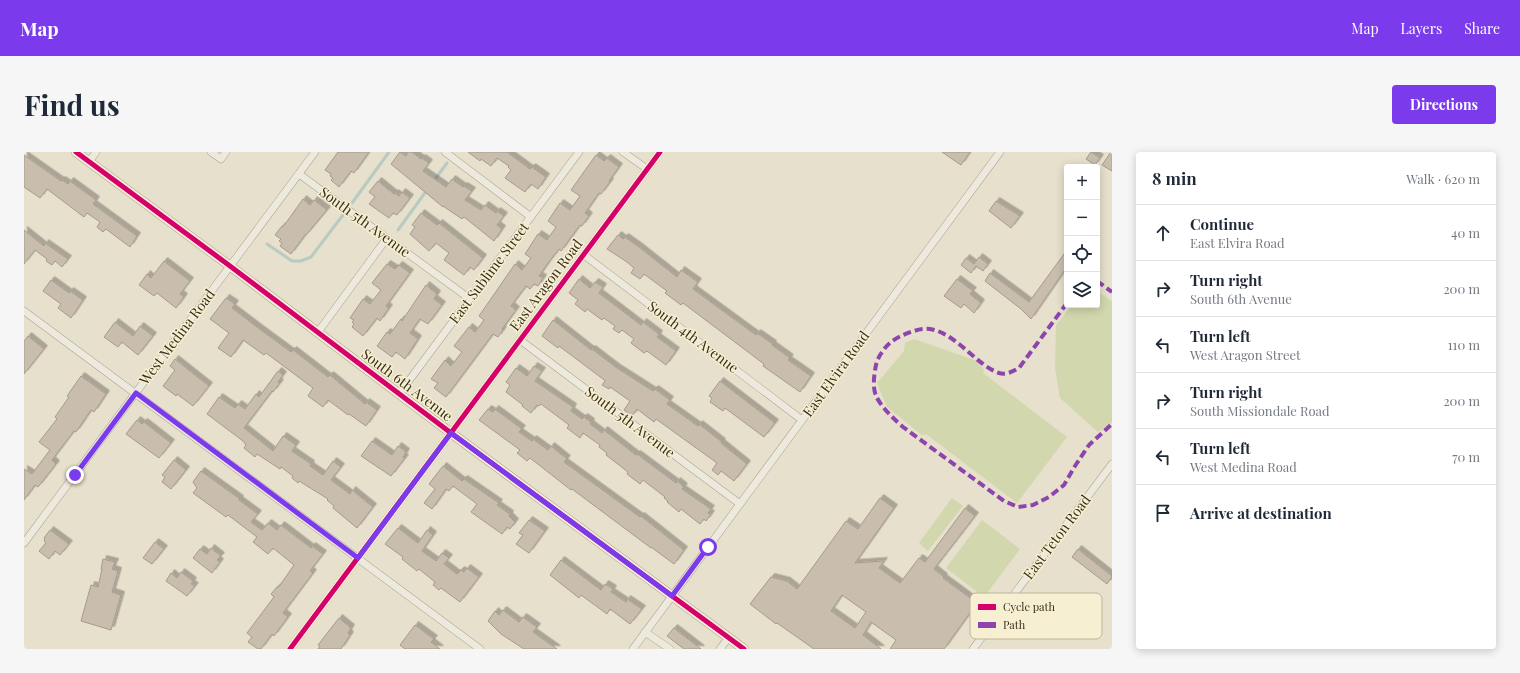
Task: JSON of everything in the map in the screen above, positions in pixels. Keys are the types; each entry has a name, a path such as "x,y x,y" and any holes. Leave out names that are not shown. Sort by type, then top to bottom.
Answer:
{"street":[{"name":"South 6th Avenue","path":"76,152 451,433 744,649"},
{"path":"89,162 96,152"},
{"path":"211,152 221,159 226,152"},
{"name":"West Medina Road","path":"24,543 315,152"},
{"path":"445,152 531,217"},
{"name":"East Sublime Street","path":"399,394 579,152"},
{"path":"623,152 647,169"},
{"name":"East Aragon Road","path":"290,649 660,152"},
{"name":"East Elvira Road","path":"632,649 1000,152"},
{"name":"South 5th Avenue","path":"299,174 470,299"},
{"path":"318,332 387,238"},
{"name":"South 4th Avenue","path":"584,255 802,420"},
{"path":"24,312 136,393 480,649"},
{"name":"South 5th Avenue","path":"520,340 740,504"},
{"name":"East Teton Road","path":"1015,593 1112,464"},
{"path":"645,632 670,649"},
{"path":"720,649 729,637"},
{"name":"East Teton Road","path":"973,649 981,639"}],"green space":[{"path":"1100,293 1112,301 1112,422 1098,432 1060,398 1055,368 1056,325 1070,308 1100,308"},
{"path":"914,339 977,361 984,370 983,373 1067,437 1017,503 926,434 922,435 887,407 877,383 904,351 905,343"},
{"path":"952,498 963,506 928,551 919,543"},
{"path":"982,520 1020,549 987,593 979,593 946,568"}],"building":[{"path":"338,152 369,152 354,173 351,171 339,187 331,180 333,178 330,176 331,174 325,170"},
{"path":"400,152 406,156 408,152 412,152 429,163 423,171 446,187 452,179 463,187 464,186 472,191 465,200 481,210 485,205 496,213 497,211 504,216 497,225 502,229 494,241 464,217 462,219 443,207 391,164"},
{"path":"468,152 507,152 530,169 532,167 546,177 538,189 531,184 525,192 505,178 511,170 508,167 509,166 497,158 491,166 481,159 480,161"},
{"path":"942,152 970,152 961,165"},
{"path":"1091,152 1100,158 1096,164 1086,159"},
{"path":"1112,152 1112,171 1102,165"},
{"path":"24,155 61,181 62,180 68,184 70,181 96,200 93,204 137,236 130,247 106,229 103,232 97,227 100,222 87,213 84,217 47,189 40,198 24,187"},
{"path":"596,155 604,161 607,158 619,167 609,181 610,182 601,194 599,193 585,213 589,216 582,226 580,225 561,251 559,249 548,263 539,276 543,278 538,286 534,284 530,289 526,286 511,306 516,310 498,337 493,334 446,397 434,388 438,383 431,379 445,360 451,366 462,352 454,346 469,327 475,332 484,320 479,316 515,264 522,270 531,258 525,254 538,234 547,240 556,227 548,221 560,203 570,210 580,196 571,190"},
{"path":"378,181 394,194 395,193 399,196 402,192 410,198 397,215 393,213 389,218 369,204 375,197 369,192"},
{"path":"303,199 310,205 314,200 327,210 291,254 280,246 282,243 279,241 281,239 275,235 282,226 283,227"},
{"path":"996,201 1020,216 1011,228 989,211"},
{"path":"421,213 437,225 439,223 483,258 474,270 470,267 464,275 444,260 449,253 436,243 429,251 410,234 415,227 412,225"},
{"path":"24,230 44,246 45,243 68,259 62,267 55,261 52,265 35,250 24,264"},
{"path":"618,235 623,239 625,237 677,277 681,270 698,282 693,289 756,335 757,333 773,344 772,345 790,358 788,360 811,376 800,392 763,366 764,364 683,303 681,305 665,293 667,291 644,274 640,279 631,273 634,268 607,249"},
{"path":"1064,254 1064,271 1031,319 1021,309 985,281 990,273 1029,302"},
{"path":"979,257 988,264 983,271 976,266 971,273 961,265 966,258 974,264"},
{"path":"164,261 190,281 180,294 184,297 176,308 157,293 154,296 139,285 147,274 151,278"},
{"path":"387,264 395,269 399,265 410,273 386,306 389,308 380,321 377,318 363,336 352,327 354,324 352,322 354,320 350,318 363,299 370,304 381,290 372,283"},
{"path":"579,279 590,288 595,282 603,287 599,293 641,325 643,322 659,334 657,337 676,351 666,365 647,351 644,353 631,343 634,339 622,330 619,333 613,329 615,326 604,318 602,320 587,309 585,312 575,304 578,300 569,293"},
{"path":"957,279 973,291 970,294 981,303 974,313 964,304 961,308 944,296"},
{"path":"51,280 69,293 70,291 83,300 71,318 58,308 61,304 43,291"},
{"path":"426,285 437,294 434,299 442,305 428,324 420,319 410,333 418,339 405,359 396,352 392,357 377,346 387,332 390,334 401,319 402,321"},
{"path":"226,298 235,304 232,308 261,330 291,352 293,350 328,377 330,375 365,404 366,402 377,410 366,426 328,400 323,407 308,396 313,388 266,353 264,355 243,340 231,357 218,348 229,333 210,319"},
{"path":"553,320 617,368 653,391 655,389 670,400 667,404 698,426 699,424 747,464 734,481 721,471 718,475 712,470 717,463 656,419 654,422 637,409 632,416 624,410 630,401 610,387 609,389 602,385 605,381 603,379 559,346 558,348 542,336"},
{"path":"115,322 133,336 140,326 153,336 138,355 122,342 118,347 104,337"},
{"path":"28,336 44,349 24,374 24,341"},
{"path":"175,359 209,386 193,406 163,386 175,370 170,366"},
{"path":"534,366 542,371 535,381 573,407 571,411 582,419 584,417 591,422 590,424 602,433 604,430 676,483 677,481 684,487 682,489 711,509 708,513 711,514 706,521 704,519 700,524 681,509 679,512 667,502 668,501 664,498 665,497 643,480 640,484 627,474 628,472 606,455 607,453 599,447 600,445 583,433 580,438 567,428 569,425 541,404 539,406 537,405 531,413 506,392 510,385 506,382 516,368 527,376"},
{"path":"278,371 283,375 278,382 280,383 273,392 272,391 244,428 273,451 283,436 296,445 292,451 311,464 310,466 323,475 333,461 341,467 331,480 350,494 352,490 373,507 357,528 333,508 334,506 327,500 328,499 299,481 298,483 292,478 293,476 281,467 280,469 257,454 255,457 244,448 246,445 243,441 207,414 219,397 235,408 238,404 245,409 256,394 259,397"},
{"path":"81,376 106,394 94,412 91,410 76,432 74,431 52,460 56,464 38,487 35,485 24,500 24,469 32,474 50,450 39,442 57,419 55,417"},
{"path":"720,381 775,423 764,437 725,408 723,411 710,402 712,398 709,396"},
{"path":"488,409 493,412 495,409 522,429 519,432 532,441 533,439 548,450 551,446 567,459 564,462 640,517 641,516 684,550 674,564 572,489 571,490 530,458 527,461 517,453 520,450 479,420"},
{"path":"137,420 142,424 144,422 171,443 159,458 126,434"},
{"path":"372,441 392,455 398,446 406,452 403,457 405,458 391,476 361,456"},
{"path":"174,460 186,470 171,489 162,482 165,477 162,475"},
{"path":"443,466 462,481 464,479 499,503 497,505 510,514 509,516 515,522 510,529 507,527 502,534 471,512 477,504 453,486 449,491 446,489 432,509 424,503 435,489 429,484"},
{"path":"201,471 258,514 251,522 262,530 268,523 277,530 281,525 311,548 312,546 323,554 310,571 313,573 283,613 288,617 274,636 272,634 261,649 258,649 248,642 252,637 247,633 274,597 271,594 277,587 278,588 294,565 273,548 268,554 253,542 257,537 228,515 226,517 193,493 197,488 193,482"},
{"path":"880,498 894,508 855,563 884,561 879,568 900,583 919,558 925,562 965,508 975,516 934,569 944,577 943,578 970,598 970,613 944,649 890,649 896,640 871,622 863,635 881,649 814,649 777,623 776,624 750,604 771,577 787,581 797,589 846,521 858,529","holes":["842,595 866,612 855,628 831,611"]},
{"path":"529,520 545,531 529,553 516,544 523,535 519,533"},
{"path":"398,528 418,543 427,530 433,535 422,551 436,561 442,553 449,558 444,564 457,574 461,570 464,572 467,568 479,577 460,602 441,588 439,590 433,585 435,582 419,569 417,571 402,559 403,557 385,544"},
{"path":"50,530 69,544 60,555 55,551 49,559 39,551 46,543 44,538"},
{"path":"155,542 164,549 152,564 143,558"},
{"path":"211,548 221,556 217,560 220,562 212,573 193,558 200,549 207,554"},
{"path":"1078,549 1112,576 1107,584 1072,557"},
{"path":"103,559 115,562 112,569 118,571 112,592 121,595 111,630 81,621 91,585 98,587"},
{"path":"561,560 601,590 605,584 613,589 611,592 626,602 627,599 642,609 630,624 610,609 607,614 581,595 579,598 550,575"},
{"path":"181,572 193,581 191,584 195,586 187,596 166,581 171,573 177,578"},
{"path":"503,610 519,622 523,617 537,627 533,632 557,649 524,649 501,634 488,621 495,611 499,615"},
{"path":"339,618 351,628 348,633 350,635 341,649 318,649 320,646 318,645"},
{"path":"415,625 434,639 431,642 440,649 405,649 400,645"},
{"path":"674,628 701,649 684,649 667,636"}],"waterway":[{"path":"352,203 389,152"},
{"path":"433,182 447,163"},
{"path":"398,230 427,190"},
{"path":"267,244 292,261 301,261 311,257 343,215"}],"marked path":[{"path":"1100,283 1112,292"},
{"path":"1064,307 1019,368 1002,374 990,369 949,336 939,332 930,329 923,329 901,336 889,344 877,361 874,377 875,394 886,410 903,427 1004,501 1018,507 1033,505 1049,497 1064,485 1089,445 1112,424"}],"cycle path":[{"path":"76,152 451,433 744,649"},
{"path":"290,649 660,152"}],"route":[{"path":"75,475 136,393 358,558 451,433 672,596 708,547"}]}
